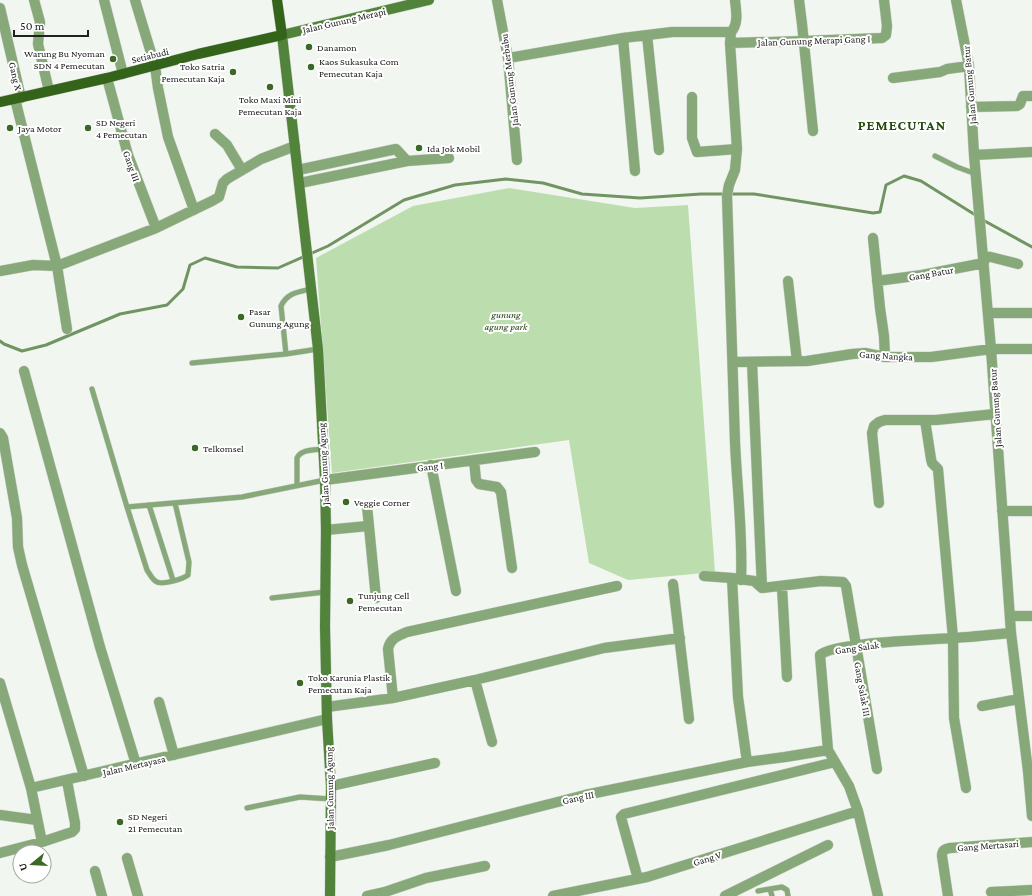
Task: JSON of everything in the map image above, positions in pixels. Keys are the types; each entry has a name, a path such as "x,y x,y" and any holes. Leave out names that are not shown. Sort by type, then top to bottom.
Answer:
{"main road":[{"path":"278,0 282,35"},
{"name":"Jalan Gunung Merapi","path":"282,35 429,0"},
{"name":"Setiabudi","path":"0,102 107,78 282,35"},
{"name":"Jalan Gunung Agung","path":"282,35 318,349 325,480 327,720 331,786 330,896"}],"street":[{"path":"34,0 40,22 38,44 49,91"},
{"path":"104,0 123,74"},
{"path":"135,0 155,66 168,137 194,210"},
{"name":"Jalan Gunung Merbabu","path":"498,0 508,58 517,160"},
{"path":"735,0 736,23 731,32 730,43 737,149 735,170 729,185 728,196 736,458 741,527 736,579 738,697 747,762"},
{"path":"799,0 813,131"},
{"name":"Jalan Gunung Merapi Gang I","path":"730,43 804,42 885,36 887,26 884,0"},
{"name":"Jalan Gunung Batur","path":"956,0 969,66 974,155 991,349 1011,633 1030,771 1032,816"},
{"name":"Gang X","path":"0,12 18,98 57,266 67,329"},
{"path":"508,58 623,38 672,32 731,32"},
{"path":"647,35 659,150"},
{"path":"623,38 635,171"},
{"path":"893,78 940,72 947,69 969,66"},
{"name":"Gang III","path":"107,78 128,156 156,228"},
{"path":"971,107 1018,106 1023,96 1032,96"},
{"path":"692,97 692,138 697,152 737,149"},
{"path":"215,134 227,145 242,170"},
{"path":"0,271 33,265 57,266 156,228 219,197 223,183 242,170 261,159 295,146"},
{"path":"298,170 396,149 407,161"},
{"path":"974,155 1032,152"},
{"path":"300,183 407,161 449,158"},
{"path":"873,238 885,357"},
{"path":"984,259 1018,264"},
{"name":"Gang Batur","path":"877,281 922,275 984,259"},
{"path":"788,280 797,361"},
{"path":"988,313 1032,313"},
{"name":"Gang Nangka","path":"733,362 797,361 831,358 852,354 885,357 931,357 991,349 1032,349"},
{"path":"752,362 762,588"},
{"path":"24,371 100,647 136,764"},
{"path":"879,503 872,433 874,426 879,422 885,420 936,420 995,414"},
{"path":"925,420 932,463 938,469 953,638 954,718 966,788"},
{"path":"0,433 3,438 18,518 18,547 22,565 84,776"},
{"name":"Gang I","path":"325,480 535,452"},
{"path":"474,460 476,480 479,484 497,487 501,492 512,568"},
{"path":"431,466 456,591"},
{"path":"367,506 376,598"},
{"path":"1002,511 1032,511"},
{"path":"326,530 368,526"},
{"path":"704,576 754,582 762,588 782,587 788,677"},
{"name":"Gang Salak III","path":"782,587 821,581 839,581 843,582 846,586 877,769"},
{"path":"673,584 689,719"},
{"path":"393,698 388,649 389,642 397,636 408,632 617,586"},
{"path":"1010,616 1032,616"},
{"name":"Gang Salak","path":"878,896 858,811 848,786 828,750 820,655 827,651 855,645 1011,633"},
{"path":"327,708 393,698 475,680 604,648 680,638"},
{"path":"475,680 492,742"},
{"path":"0,683 31,788 42,842"},
{"path":"982,706 1019,699"},
{"path":"159,702 174,755"},
{"name":"Jalan Mertayasa","path":"31,788 67,781 327,720"},
{"name":"Gang III","path":"330,857 389,845 585,795 747,762 828,750"},
{"path":"638,879 621,817 624,814 835,762"},
{"path":"331,786 435,763"},
{"path":"0,853 68,834 75,829 67,781"},
{"name":"Gang V","path":"553,896 647,877 858,811"},
{"path":"0,815 38,820"},
{"name":"Gang Mertasari","path":"948,896 942,856 942,852 944,850 950,848 1032,842"},
{"path":"725,896 828,845"},
{"path":"127,858 138,896"},
{"path":"367,896 385,892 426,878 485,866"},
{"path":"95,871 102,896"},
{"path":"991,892 1032,890"}],"lane":[{"path":"935,156 957,167 976,174"},
{"path":"286,354 281,306 285,299 292,294 311,289"},
{"path":"192,363 286,354 318,349"},
{"path":"92,389 147,570 152,578 157,582 162,583 185,578 190,570 175,503"},
{"path":"297,485 296,458 298,454 323,449"},
{"path":"127,507 242,497 325,480"},
{"path":"149,505 173,580"},
{"path":"272,598 325,592"},
{"path":"247,808 300,797 331,799"},
{"path":"756,881 759,894 770,889 782,887 785,888 788,896"},
{"path":"770,889 772,896"}],"green space":[{"name":"gunung agung park","path":"509,188 635,208 688,205 715,572 628,580 589,563 569,440 332,473 316,258 413,206"}],"waterway":[{"path":"0,341 22,351 46,345 120,314 167,305 183,289 190,265 205,258 237,267 278,268 328,246 404,200 455,185 506,179 543,183 582,194 640,198 701,194 754,194 873,213 880,212 886,185 904,176 921,181 977,216"},
{"path":"981,219 1032,247"}],"place":[{"name":"Danamon","path":"309,47"},
{"name":"Warung Bu Nyoman SDN 4 Pemecutan","path":"113,59"},
{"name":"Kaos Sukasuka Com Pemecutan Kaja","path":"311,67"},
{"name":"Toko Satria Pemecutan Kaja","path":"233,72"},
{"name":"Toko Maxi Mini Pemecutan Kaja","path":"270,87"},
{"name":"Jaya Motor","path":"10,128"},
{"name":"SD Negeri 4 Pemecutan","path":"88,128"},
{"name":"Ida Jok Mobil","path":"419,148"},
{"name":"Pasar Gunung Agung","path":"241,317"},
{"name":"Telkomsel","path":"195,448"},
{"name":"Veggie Corner","path":"346,502"},
{"name":"Tunjung Cell Pemecutan","path":"350,601"},
{"name":"Toko Karunia Plastik Pemecutan Kaja","path":"300,683"},
{"name":"SD Negeri 21 Pemecutan","path":"120,822"}],"district":[{"name":"PEMECUTAN","path":"902,125"}]}
